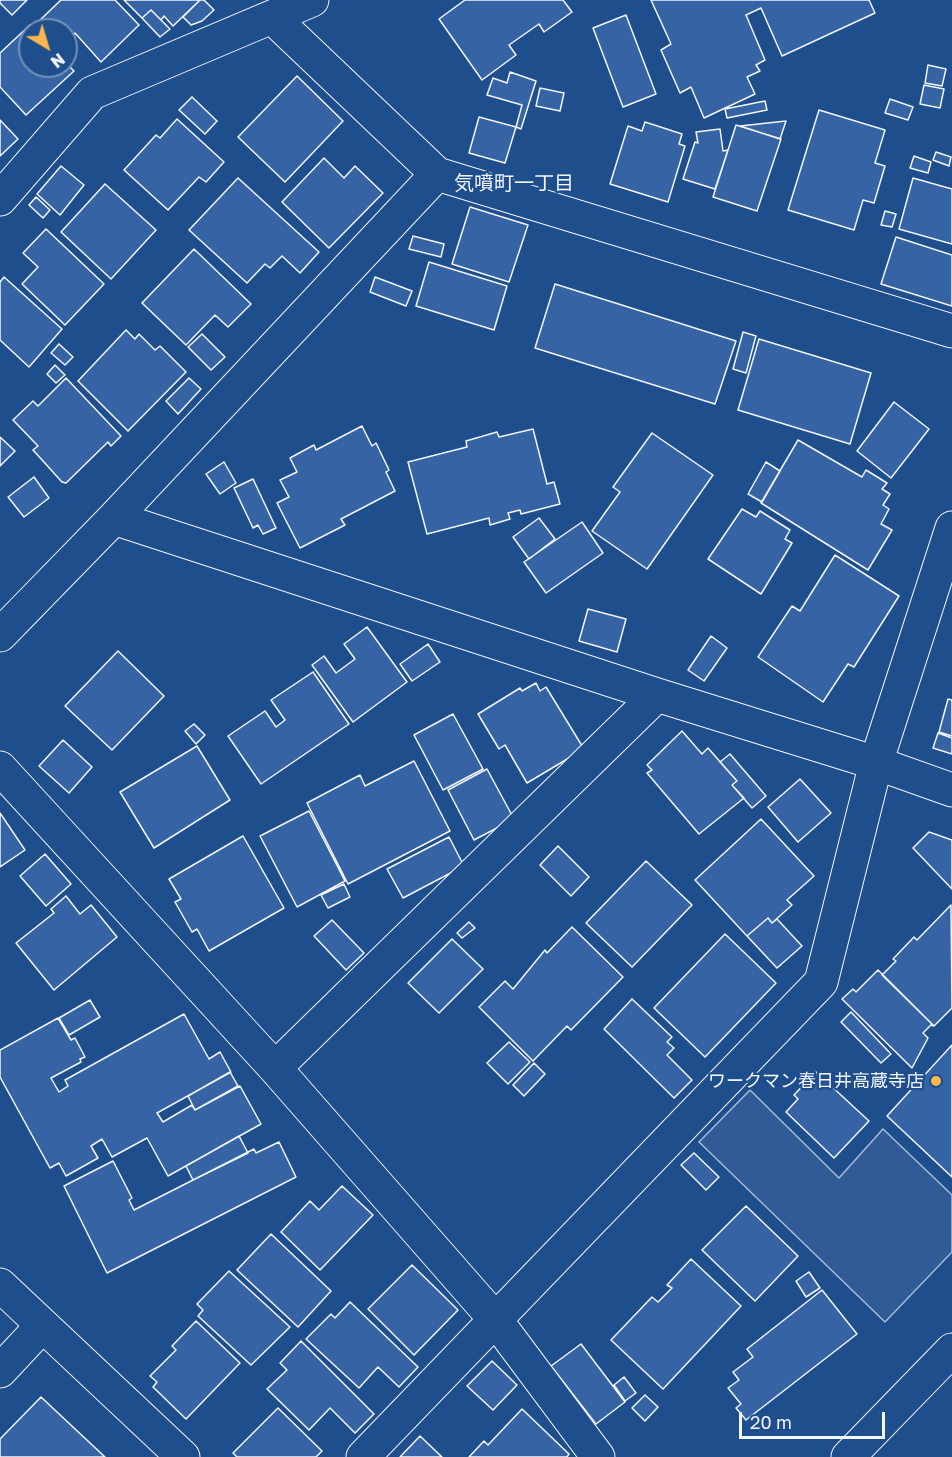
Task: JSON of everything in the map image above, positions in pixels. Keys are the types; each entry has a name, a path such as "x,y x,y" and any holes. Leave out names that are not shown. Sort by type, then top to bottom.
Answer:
{"street":[{"path":"0,199 92,93 312,0"},
{"path":"272,17 437,174 952,331"},
{"path":"0,635 114,518 437,174"},
{"path":"114,518 657,695 876,763 952,790"},
{"path":"363,1457 821,982 876,763 952,528"},
{"path":"274,1068 657,695"},
{"path":"0,768 274,1068 495,1319 598,1457"},
{"path":"0,1285 183,1457"},
{"path":"0,1371 42,1326"},
{"path":"848,1457 952,1350"}],"shaded area":[{"path":"750,1090 839,1178 883,1129 952,1195 952,1252 885,1322 699,1142"}],"building":[{"path":"0,0 27,0 12,15 0,3"},
{"path":"61,0 115,0 139,25 101,62 78,36 78,18 42,18"},
{"path":"124,0 200,0 173,26 164,16 161,20 151,10 142,18"},
{"path":"200,0 204,0 214,10 202,21 191,25 183,17"},
{"path":"465,0 563,0 572,12 544,32 539,24 509,45 516,55 482,80 439,19"},
{"path":"651,0 869,0 875,13 782,56 761,8 746,15 765,60 756,65 760,71 747,77 755,94 704,118 691,87 680,93 661,50 671,44"},
{"path":"151,10 170,29 160,37 142,18"},
{"path":"626,15 656,94 623,107 593,28"},
{"path":"18,36 18,78 66,78 26,115 0,87 0,53"},
{"path":"928,65 946,69 942,86 925,83"},
{"path":"510,72 536,81 521,129 516,127 522,105 487,95 493,78 507,83"},
{"path":"297,76 343,121 285,182 238,137"},
{"path":"924,85 944,89 940,108 920,104"},
{"path":"540,88 564,93 560,111 536,106"},
{"path":"192,97 217,121 205,134 179,110"},
{"path":"890,99 913,107 908,120 885,113"},
{"path":"765,101 767,110 727,118 725,109"},
{"path":"819,110 885,130 875,163 885,166 874,203 863,200 854,230 788,210"},
{"path":"479,117 516,127 505,163 469,153"},
{"path":"177,119 224,162 206,182 199,177 168,210 124,170 156,135 160,138"},
{"path":"0,120 18,139 0,156"},
{"path":"786,121 780,139 740,126"},
{"path":"645,122 682,134 679,144 685,146 668,202 610,184 628,126 642,131"},
{"path":"736,125 781,139 757,211 713,197"},
{"path":"720,129 723,151 728,150 715,189 683,179 695,142 698,143 696,132"},
{"path":"936,152 951,157 949,166 933,160"},
{"path":"914,156 931,162 928,173 910,168"},
{"path":"324,158 344,178 355,166 383,193 329,248 282,202"},
{"path":"61,166 84,185 60,215 37,194"},
{"path":"238,178 319,252 300,273 282,256 270,268 265,264 247,283 189,230"},
{"path":"913,178 952,189 952,244 899,229"},
{"path":"105,184 156,230 111,279 61,232"},
{"path":"36,197 50,210 43,218 29,205"},
{"path":"470,207 528,225 509,282 452,264"},
{"path":"885,211 896,214 892,227 881,225"},
{"path":"46,229 104,284 65,325 22,284 38,267 23,253"},
{"path":"413,236 444,244 441,257 409,249"},
{"path":"896,237 952,255 952,306 881,284"},
{"path":"194,249 251,304 228,327 215,315 186,345 142,303"},
{"path":"429,262 507,286 494,330 416,306"},
{"path":"4,277 62,329 29,367 0,340 0,282"},
{"path":"375,277 412,291 406,306 370,292"},
{"path":"555,284 736,341 715,404 535,348"},
{"path":"126,330 135,339 139,334 155,350 160,346 186,372 128,431 78,381"},
{"path":"743,332 756,336 746,373 733,369"},
{"path":"202,334 225,357 211,370 188,347"},
{"path":"759,339 871,373 850,444 738,410"},
{"path":"59,344 73,357 65,365 51,353"},
{"path":"55,365 65,375 56,383 47,374"},
{"path":"66,378 121,436 111,446 108,442 66,483 62,482 33,450 38,446 13,420 33,401 38,406"},
{"path":"189,378 201,389 178,414 166,401"},
{"path":"894,402 929,429 891,478 857,451"},
{"path":"362,426 372,446 376,443 389,470 386,472 395,491 341,519 345,525 300,548 277,503 289,497 280,480 297,472 290,458 314,445 316,450"},
{"path":"533,429 547,484 554,482 560,504 521,514 520,510 508,513 510,519 490,525 489,518 427,534 408,462 467,447 466,441 497,432 499,437"},
{"path":"652,433 713,475 647,569 592,531 620,492 613,487"},
{"path":"0,437 15,451 0,466"},
{"path":"798,440 862,477 866,470 887,483 882,489 890,494 883,505 889,509 881,524 892,530 868,570 761,503"},
{"path":"224,462 236,483 220,494 206,474"},
{"path":"766,462 780,471 762,502 748,494"},
{"path":"34,477 49,498 24,517 8,497"},
{"path":"253,479 276,528 263,534 258,525 253,528 234,488"},
{"path":"742,509 756,517 760,511 790,530 785,539 792,543 761,594 708,559"},
{"path":"539,518 555,539 529,559 513,537"},
{"path":"582,522 603,553 546,593 524,562"},
{"path":"835,555 899,596 854,667 848,664 823,702 758,657 792,606 800,611"},
{"path":"588,609 626,619 617,652 579,641"},
{"path":"367,627 407,682 353,722 312,665 324,656 336,673 355,659 344,644"},
{"path":"711,636 727,648 704,681 688,670"},
{"path":"428,644 440,662 412,681 400,664"},
{"path":"118,651 164,696 112,750 65,706"},
{"path":"313,672 349,724 261,784 228,736 265,711 276,727 285,720 271,700"},
{"path":"536,683 540,691 546,687 584,749 527,783 505,745 499,749 478,714 520,688 522,691"},
{"path":"948,699 952,700 952,736 939,732"},
{"path":"453,714 483,769 443,790 414,735"},
{"path":"194,724 205,735 196,744 185,731"},
{"path":"682,731 702,754 708,748 737,781 732,785 744,798 699,834 647,773 652,770 647,765"},
{"path":"938,733 952,738 952,754 933,748"},
{"path":"63,740 92,767 69,793 39,766"},
{"path":"197,746 230,800 154,848 120,792"},
{"path":"730,754 766,796 752,808 732,785 737,781 720,762"},
{"path":"414,761 450,831 348,884 307,803 360,775 365,786"},
{"path":"487,769 514,819 474,840 448,790"},
{"path":"800,779 831,813 798,842 768,807"},
{"path":"309,811 345,881 297,907 260,836"},
{"path":"0,813 25,850 0,867"},
{"path":"761,819 814,876 787,900 792,905 772,923 768,918 747,936 695,880"},
{"path":"929,832 952,840 952,889 913,848"},
{"path":"243,836 284,908 209,951 197,929 192,932 175,902 181,899 169,879"},
{"path":"449,837 464,866 403,898 387,869"},
{"path":"558,846 589,877 571,896 540,865"},
{"path":"45,854 71,884 46,906 20,876"},
{"path":"646,861 692,905 632,967 586,923"},
{"path":"344,884 350,897 328,908 321,895"},
{"path":"66,896 80,914 91,905 117,937 54,990 16,943 54,913 51,909"},
{"path":"951,905 952,1008 934,1026 882,975 896,961 893,959 914,937 917,940"},
{"path":"768,918 772,923 777,919 802,946 777,968 747,936"},
{"path":"332,920 364,953 346,970 314,936"},
{"path":"469,922 475,928 462,938 457,933"},
{"path":"572,927 623,977 571,1030 567,1026 533,1061 479,1007 505,981 513,989 545,950 547,953"},
{"path":"725,934 776,983 705,1057 654,1008"},
{"path":"452,939 483,969 439,1013 408,983"},
{"path":"878,970 934,1026 931,1025 923,1033 928,1038 912,1068 842,999 853,989 856,992"},
{"path":"632,999 672,1037 667,1042 674,1048 667,1055 692,1080 674,1098 604,1029"},
{"path":"90,1000 100,1017 69,1035 59,1018"},
{"path":"851,1012 891,1054 881,1063 841,1022"},
{"path":"184,1014 209,1059 220,1052 231,1072 157,1113 163,1122 192,1105 195,1110 240,1086 261,1124 168,1176 147,1138 112,1157 102,1139 91,1146 98,1158 66,1176 59,1163 50,1168 0,1077 0,1050 58,1018 71,1040 75,1038 85,1057 80,1059 81,1062 51,1078 59,1092 68,1086 65,1080"},
{"path":"509,1042 530,1062 508,1084 487,1063"},
{"name":"ワークマン春日井高蔵寺店","path":"952,1045 952,1177 887,1116"},
{"path":"534,1063 545,1074 524,1096 513,1085"},
{"path":"230,1072 238,1086 195,1110 188,1096"},
{"path":"816,1072 869,1121 834,1158 786,1112 798,1099 794,1095"},
{"path":"239,1136 248,1153 193,1180 186,1166"},
{"path":"279,1142 296,1177 107,1273 64,1186 113,1161 132,1198 129,1200 134,1210 254,1149 256,1153"},
{"path":"694,1153 719,1177 706,1190 681,1165"},
{"path":"342,1186 373,1215 320,1270 281,1232 310,1201 319,1210"},
{"path":"746,1206 798,1256 755,1301 702,1250"},
{"path":"271,1234 331,1291 298,1327 237,1270"},
{"path":"691,1259 741,1306 663,1389 611,1340 652,1297 658,1302 672,1288 667,1285"},
{"path":"412,1265 458,1310 414,1355 368,1309"},
{"path":"229,1271 290,1327 251,1365 198,1316 203,1310 197,1304"},
{"path":"809,1272 820,1288 806,1297 796,1281"},
{"path":"822,1290 857,1334 746,1420 736,1408 741,1404 728,1388 739,1380 733,1372 753,1357 747,1349"},
{"path":"350,1302 418,1367 399,1387 378,1367 359,1388 306,1339 331,1314 335,1318"},
{"path":"196,1321 240,1363 186,1419 153,1387 157,1382 150,1376 176,1350 172,1346"},
{"path":"301,1341 374,1414 355,1433 330,1408 309,1430 267,1389 287,1370 280,1363"},
{"path":"581,1344 625,1402 596,1424 551,1366"},
{"path":"492,1361 517,1385 493,1410 467,1386"},
{"path":"624,1377 636,1393 625,1401 614,1385"},
{"path":"645,1395 658,1407 645,1421 632,1408"},
{"path":"41,1397 105,1457 0,1457 0,1439"},
{"path":"278,1408 322,1451 316,1457 237,1457 233,1453"},
{"path":"522,1409 569,1454 567,1457 469,1457 484,1441 488,1445"},
{"path":"420,1436 442,1457 400,1457"}],"place":[{"name":"ワークマン春日井高蔵寺店","path":"936,1081"}],"district":[{"name":"気噴町一丁目","path":"514,184"}]}
